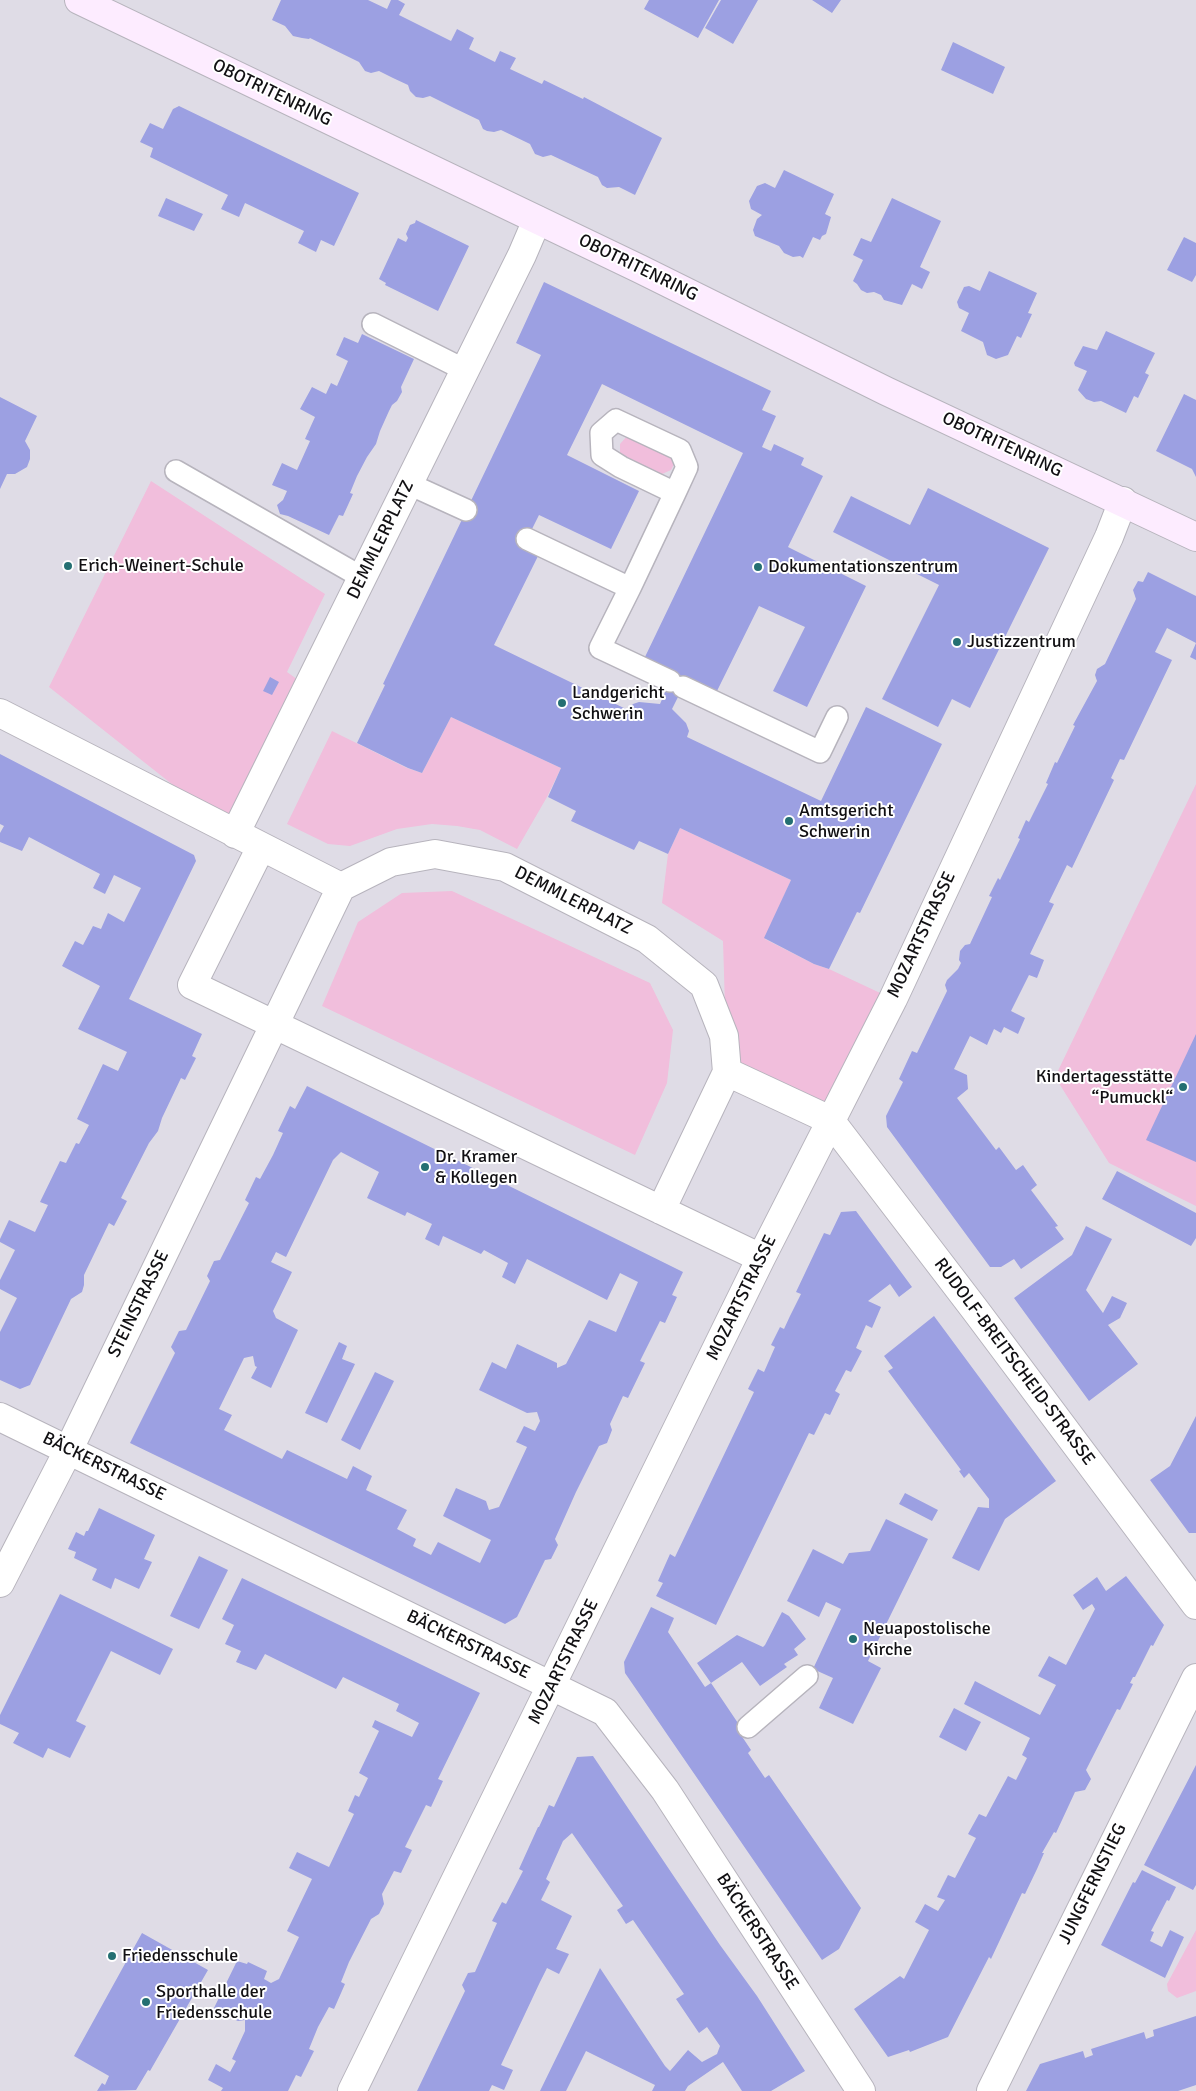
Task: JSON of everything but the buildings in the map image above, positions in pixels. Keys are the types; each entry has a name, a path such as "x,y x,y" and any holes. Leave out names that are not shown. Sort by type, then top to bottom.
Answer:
{"street":[{"name":"OBOTRITENRING","path":"79,0 640,269 886,391 1196,537"},
{"name":"DEMMLERPLATZ","path":"236,834 538,220"},
{"name":"MOZARTSTRASSE","path":"352,2091 761,1258 892,999 1105,546 1123,501"},
{"path":"0,714 341,887 274,1023"},
{"path":"261,847 192,985 761,1258"},
{"name":"DEMMLERPLATZ","path":"341,887 391,862 435,854 505,867 647,939 704,986 724,1036 727,1072"},
{"name":"STEINSTRASSE","path":"0,1583 69,1449 274,1023"},
{"path":"661,1210 727,1072 830,1120"},
{"name":"RUDOLF-BREITSCHEID-STRASSE","path":"830,1120 982,1318 1196,1604"},
{"name":"BÄCKERSTRASSE","path":"0,1417 69,1449 604,1712 665,1790 861,2091"},
{"name":"JUNGFERNSTIEG","path":"991,2091 1196,1678"}],"lane":[{"path":"373,324 465,370"},
{"path":"176,471 363,578"},
{"path":"409,484 466,510"},
{"path":"675,493 600,648 820,752 837,716"},
{"path":"527,539 630,588"},
{"path":"748,1727 807,1676"}],"shaded area":[{"path":"629,434 672,455 674,464 671,470 662,474 623,457 620,453 620,444"},
{"path":"151,481 325,594 287,672 308,687 235,834 49,687"},
{"path":"451,717 561,768 547,797 517,849 480,830 457,826 432,824 397,829 350,846 328,844 287,824 332,731 407,768 422,773"},
{"path":"1196,784 1196,1206 1109,1163 1055,1077"},
{"path":"680,828 791,880 765,939 814,964 829,969 893,999 830,1120 727,1072 723,941 662,903 668,854"},
{"path":"452,891 650,983 673,1030 667,1083 635,1155 322,1006 358,922 402,893"},
{"path":"1196,1930 1196,1991 1177,1998 1168,1991 1167,1984"}],"place":[{"name":"Erich-Weinert-Schule","path":"68,566"},
{"name":"Dokumentationszentrum","path":"758,567"},
{"name":"Justizzentrum","path":"957,642"},
{"name":"Landgericht Schwerin","path":"562,703"},
{"name":"Amtsgericht Schwerin","path":"789,821"},
{"name":"Kindertagesstätte “Pumuckl“","path":"1183,1087"},
{"name":"Dr. Kramer & Kollegen","path":"425,1167"},
{"name":"Neuapostolische Kirche","path":"853,1639"},
{"name":"Friedensschule","path":"112,1956"},
{"name":"Sporthalle der Friedensschule","path":"146,2002"}]}
